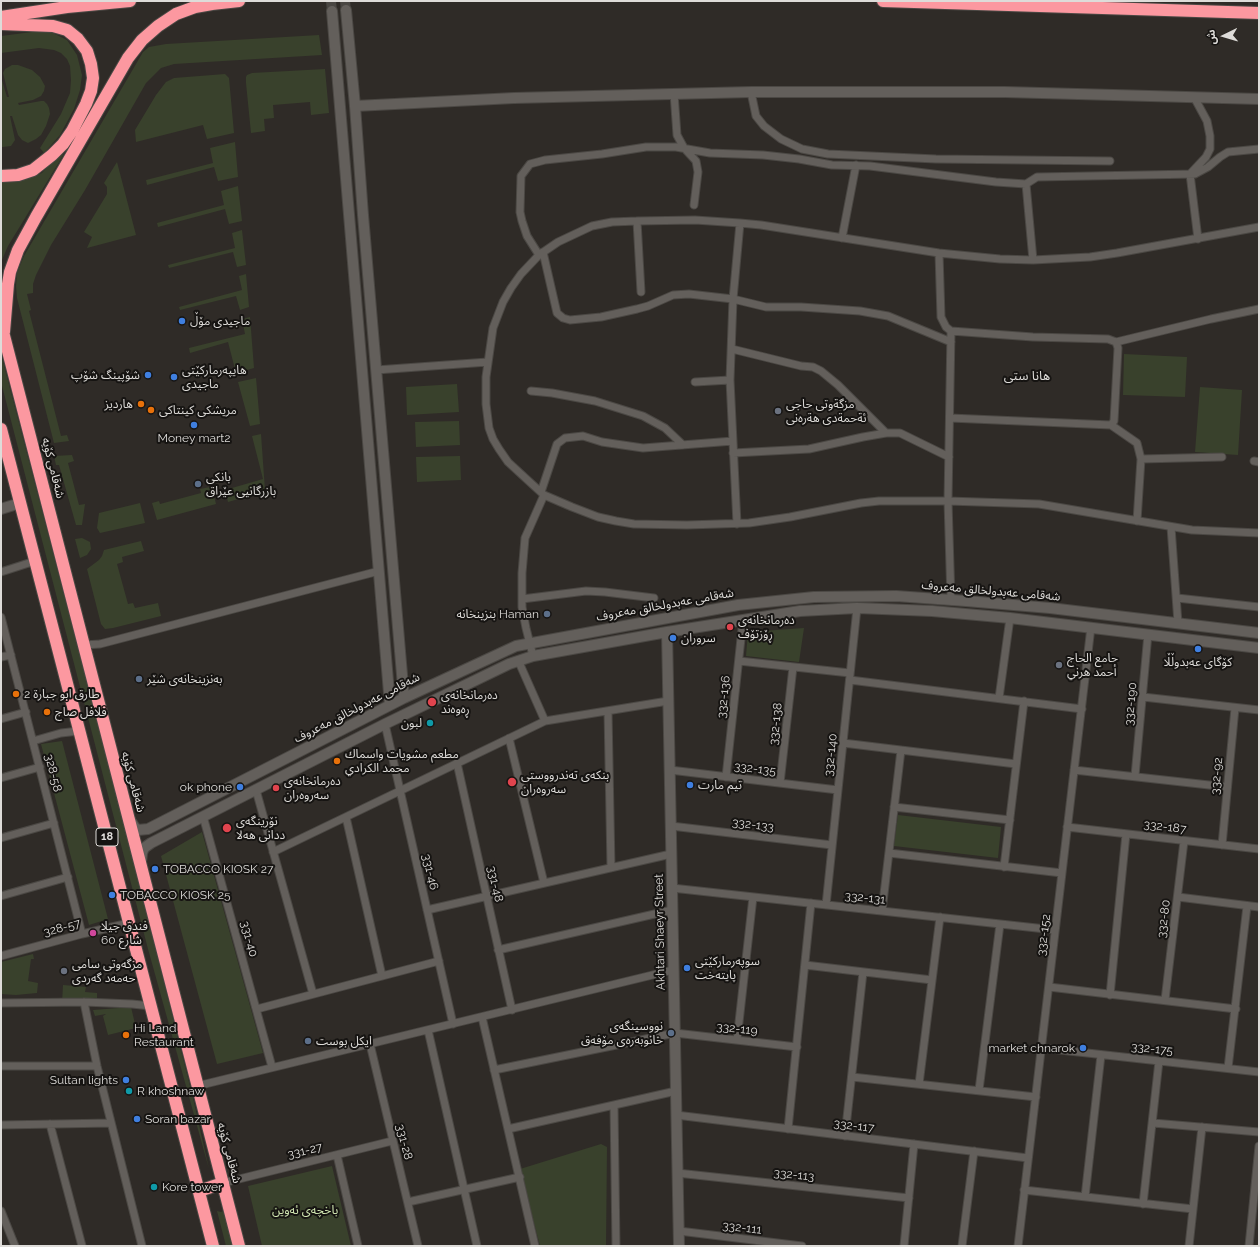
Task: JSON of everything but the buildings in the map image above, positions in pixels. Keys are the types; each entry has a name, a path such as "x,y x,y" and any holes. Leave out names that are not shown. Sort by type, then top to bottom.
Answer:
{"highway":[{"path":"1,17 130,1"},
{"path":"4,338 8,284 12,266 18,250 128,58 146,37 166,20 176,14 195,7 239,1"},
{"path":"883,1 1259,13"},
{"path":"1,24 53,26 67,30 78,39 87,51 93,78 91,91 86,104 72,131 63,144 33,170 18,175 1,176"},
{"name":"شەقامی کۆیە","path":"1,324 239,1246"},
{"name":"18","path":"1,429 213,1246"},
{"path":"199,1191 222,1183"}],"street":[{"path":"346,10 404,698"},
{"path":"332,11 390,705"},
{"path":"355,106 514,98 751,92 997,92 1259,99"},
{"path":"751,92 756,116 764,126 781,139 802,149 822,153 936,159 1110,161"},
{"path":"674,94 677,135 684,148 696,161 698,172 694,205"},
{"path":"1194,97 1207,121 1210,136 1210,149 1206,156 1190,174 1198,239"},
{"path":"950,342 888,316 860,311 801,307 766,307 733,299 696,294 681,294 666,298 648,306 601,317 578,320 563,318 557,313 541,253 527,236 520,212 521,176 530,164 534,162 646,147 684,148 710,153 763,155 799,159 832,165 856,165 996,182 1026,184 1037,176 1196,174 1228,152 1259,149"},
{"path":"842,238 856,165"},
{"path":"1026,184 1033,260"},
{"path":"1259,228 1136,251 1090,257 1033,260 939,253 740,223 695,220 612,222 592,226 558,242 541,253 521,274 503,302 493,328 486,377 486,404 488,420 493,439 508,462 543,494 598,517 624,522 686,525 737,524 790,517 860,503 879,501 948,501 1039,504 1192,530 1259,533"},
{"path":"637,221 641,292"},
{"path":"737,524 730,380 733,299 740,223"},
{"path":"939,253 941,316 946,328 951,331 1033,337 1108,339 1116,342 1211,319 1259,310"},
{"path":"951,331 948,501 951,600"},
{"path":"1111,424 1114,421 1118,348 1116,342"},
{"path":"732,349 801,366 813,367 821,371 838,385 886,433"},
{"path":"376,370 488,362"},
{"path":"695,382 730,380"},
{"path":"531,391 588,399 643,416 665,428 683,445"},
{"path":"366,410 380,409"},
{"path":"950,418 1111,424 1137,443 1141,459 1137,521"},
{"path":"733,453 809,449 886,433 900,433 949,457"},
{"path":"533,656 524,618 522,599 522,573 525,538 543,494 557,444 565,438 583,436 602,442 642,448 733,441"},
{"path":"1141,459 1222,457"},
{"path":"1,508 20,503"},
{"path":"1171,527 1178,623"},
{"path":"1,572 35,561"},
{"path":"84,645 100,644 379,570"},
{"path":"522,599 586,591 654,598"},
{"name":"شەقامی عەبدولخالق مەعروف","path":"127,814 135,828 143,831 404,698 508,649 529,643 738,605 789,599 868,596 951,600 1050,608 1259,633"},
{"path":"1176,598 1259,607"},
{"name":"شەقامی عەبدولخالق مەعروف","path":"142,870 142,853 144,848 151,843 385,724 518,660 533,656 667,632 800,611 857,608 932,611 1010,618 1259,648"},
{"name":"332-140","path":"826,905 857,608"},
{"name":"328-58","path":"1,617 82,934"},
{"path":"999,698 1010,618"},
{"name":"332-136","path":"726,777 743,620"},
{"name":"332-152","path":"1018,1246 1082,709 1090,627"},
{"path":"1210,642 1212,627"},
{"name":"Akhtari Shaeyr Street","path":"667,632 679,1246"},
{"name":"332-190","path":"1135,776 1148,634"},
{"path":"1,658 11,655"},
{"path":"518,660 545,721"},
{"path":"739,661 793,667 850,677 1082,709"},
{"name":"332-138","path":"780,783 793,667"},
{"path":"388,690 397,692 401,690 403,686"},
{"path":"1143,697 1259,710"},
{"path":"273,852 545,721 668,701"},
{"path":"1004,866 1024,701"},
{"name":"332-92","path":"1222,845 1235,708"},
{"path":"608,711 611,868"},
{"path":"1,719 26,712"},
{"name":"331-46","path":"385,724 453,1024"},
{"path":"33,741 61,733 79,731"},
{"path":"509,738 544,883"},
{"path":"843,743 1016,764"},
{"path":"882,911 901,750"},
{"name":"331-48","path":"457,763 512,1010"},
{"path":"1,778 40,767"},
{"name":"332-135","path":"670,770 838,790"},
{"path":"1074,770 1227,787"},
{"path":"256,790 313,994"},
{"path":"894,807 1010,820"},
{"path":"184,811 190,823"},
{"name":"331-40","path":"203,816 272,1068"},
{"path":"346,817 382,976"},
{"path":"1,838 54,823"},
{"name":"332-133","path":"671,826 832,845"},
{"name":"332-187","path":"1068,827 1259,849"},
{"path":"1110,994 1126,834"},
{"name":"332-80","path":"1165,1000 1184,841"},
{"path":"889,853 1062,873"},
{"path":"427,910 671,854"},
{"path":"1,896 68,877"},
{"name":"332-131","path":"672,888 1055,930"},
{"path":"737,1040 753,897"},
{"path":"1178,898 1259,907"},
{"path":"788,1129 811,903"},
{"path":"1228,1068 1247,906"},
{"path":"498,950 672,910"},
{"path":"919,1084 940,917"},
{"name":"328-57","path":"1,956 129,923"},
{"path":"979,1090 1000,924"},
{"path":"256,1009 439,961"},
{"path":"805,965 932,980"},
{"path":"197,1086 674,970"},
{"path":"845,1136 863,972"},
{"path":"1049,987 1236,1009"},
{"path":"84,1002 97,1066 142,1246"},
{"path":"1,1003 84,1002 151,1006"},
{"path":"482,1017 535,1246"},
{"path":"428,1030 477,1246"},
{"name":"332-119","path":"494,1070 675,1033 797,1047"},
{"name":"331-28","path":"370,1044 418,1246"},
{"name":"332-175","path":"1042,1048 1259,1072"},
{"path":"1085,1197 1101,1055"},
{"path":"1143,1204 1159,1061"},
{"path":"1,1066 97,1066"},
{"path":"852,1077 1036,1096"},
{"path":"508,1129 676,1091"},
{"path":"614,1105 616,1246"},
{"name":"332-117","path":"676,1115 1028,1158"},
{"path":"1152,1122 1259,1132"},
{"path":"1,1125 111,1123"},
{"path":"50,1124 82,1246"},
{"path":"1189,1246 1202,1127"},
{"name":"331-27","path":"222,1183 392,1141"},
{"path":"904,1246 914,1144"},
{"path":"1249,1246 1259,1146"},
{"path":"962,1246 974,1151"},
{"path":"337,1155 358,1246"},
{"name":"332-113","path":"678,1173 909,1198"},
{"path":"408,1202 520,1177"},
{"path":"1024,1190 1193,1209"},
{"path":"1,1211 15,1246"},
{"name":"332-111","path":"679,1231 767,1244 802,1246"}],"green space":[{"path":"32,32 51,32 67,40 77,55 82,75 80,90 74,109 60,135 44,153 40,148 61,114 70,93 70,66 67,59 61,53 54,50 39,48 1,53 1,36"},
{"path":"319,35 322,55 174,64 161,68 146,83 85,190 51,245 36,275 33,284 33,293 27,294 31,310 29,311 61,436 67,435 69,441 54,443 17,298 17,273 24,256 143,52 149,47 166,44"},
{"path":"12,65 18,65 32,70 40,77 45,86 41,96 33,100 18,103 19,105 44,101 49,108 50,114 41,135 28,143 22,140 18,135 12,116 10,116 15,140 11,146 1,147 1,77 7,97 9,97 3,73 5,69"},
{"path":"325,69 329,113 311,115 310,102 273,105 274,118 264,119 265,131 251,133 246,83 247,75 252,73"},
{"path":"225,74 229,78 234,133 207,139 203,125 136,142 135,130 156,95 166,82 174,78"},
{"path":"235,142 238,177 218,181 214,167 147,185 146,180 213,163 210,148"},
{"path":"64,154 8,246 1,262 1,182 11,182 42,173 55,158"},
{"path":"117,162 136,235 87,248 92,237 84,232 107,194 107,187 104,183"},
{"path":"238,186 242,221 229,224 225,209 158,227 157,223 224,205 221,191"},
{"path":"242,230 246,265 237,267 233,252 169,268 168,265 235,248 232,233"},
{"path":"246,274 249,307 240,310 236,296 180,310 179,307 242,290 239,276"},
{"path":"250,317 254,368 236,373 228,342 190,353 189,348 245,334 242,319"},
{"path":"1,354 130,848 193,1098 209,1169 148,949 1,382"},
{"path":"1124,354 1187,357 1185,397 1123,395"},
{"path":"256,378 260,424 250,426 238,382"},
{"path":"457,384 459,412 407,415 406,387"},
{"path":"1200,387 1242,390 1238,455 1195,452"},
{"path":"459,421 460,445 416,447 415,422"},
{"path":"261,434 265,490 263,492 228,502 225,490 263,479 252,436"},
{"path":"72,455 74,461 68,463 79,505 85,504 82,525 76,525 59,465 56,465 54,456"},
{"path":"460,456 461,480 417,482 416,457"},
{"path":"212,487 216,504 157,520 152,503 159,501 160,504 201,493 200,489"},
{"path":"140,503 145,523 100,533 97,528 99,513"},
{"path":"82,538 90,542 91,549 87,555 80,558 75,539"},
{"path":"141,541 144,551 122,557 123,562 117,564 128,604 133,603 135,608 158,603 161,616 105,629 101,624 87,569 99,560 104,550"},
{"path":"804,628 799,662 746,656 748,632"},
{"path":"62,741 108,919 89,925 41,744"},
{"path":"898,815 1001,827 998,858 894,846"},
{"path":"202,832 263,1053 217,1064 161,856"},
{"path":"33,954 34,959 31,959 28,981 38,983 37,993 16,995 1,994 1,962"},
{"path":"63,985 86,987 85,992 97,993 97,999 62,1003"},
{"path":"131,1007 136,1028 108,1035 103,1016 106,1014 95,1016 93,1010"},
{"path":"601,1144 607,1147 606,1246 540,1246 520,1169"},
{"name":"باخچەی ئەوین","path":"332,1166 351,1246 262,1246 248,1186"},
{"path":"225,1210 234,1246 226,1246 217,1211 221,1212"}],"tunnel":[{"path":"331,1 332,11"},
{"path":"345,1 346,10"}],"place":[{"name":"ماجیدی مۆڵ","path":"182,321"},
{"name":"شۆپینگ شۆپ","path":"148,375"},
{"name":"هایپەرمارکێتی ماجیدی","path":"174,377"},
{"name":"هاردیز","path":"141,404"},
{"name":"مریشکی کینتاکی","path":"151,410"},
{"name":"مزگةوتی حاجی ئةحمةدی هةرەنی","path":"778,411"},
{"name":"Money mart2","path":"194,425"},
{"name":"بانکی بازرگانیی عێراق","path":"198,484"},
{"name":"بنزینخانە Haman","path":"547,614"},
{"name":"دەرمانخانەی ڕۆزتۆف","path":"730,627"},
{"name":"سروران","path":"673,638"},
{"name":"کۆگای عەبدوڵڵا","path":"1198,649"},
{"name":"جامع الحاج أحمد هرني","path":"1059,665"},
{"name":"بەنزینخانەی شێر","path":"139,679"},
{"name":"طارق ابو جبارة 2","path":"16,694"},
{"name":"دەرمانخانەی ڕەوەند","path":"432,702"},
{"name":"فلافل صاج","path":"47,712"},
{"name":"لبون","path":"430,723"},
{"name":"مطعم مشويات واسماك محمد الكرادي","path":"337,761"},
{"name":"بنکەی تەندرووستی سەروەران","path":"512,782"},
{"name":"تيم مارت","path":"690,785"},
{"name":"ok phone","path":"240,787"},
{"name":"دەرمانخانەی سەروەران","path":"276,788"},
{"name":"نۆرینگەی ددانی هەلا","path":"227,828"},
{"name":"TOBACCO KIOSK 27","path":"155,869"},
{"name":"TOBACCO KIOSK 25","path":"112,895"},
{"name":"فندق جيلا شارع 60","path":"93,933"},
{"name":"سوپەرمارکێتی پایتەخت","path":"687,968"},
{"name":"مزگەوتی سامی حەمەد گەردی","path":"64,971"},
{"name":"نووسینگەی خانوبەرەی مۆفەق","path":"671,1033"},
{"name":"Hi Land Restaurant","path":"126,1035"},
{"name":"ايكل بوست","path":"308,1041"},
{"name":"market chnarok","path":"1083,1048"},
{"name":"Sultan lights","path":"126,1080"},
{"name":"R khoshnaw","path":"129,1091"},
{"name":"Soran bazar","path":"137,1119"},
{"name":"Kore tower","path":"154,1187"}],"district":[{"name":"هانا ستى","path":"1027,376"}]}
